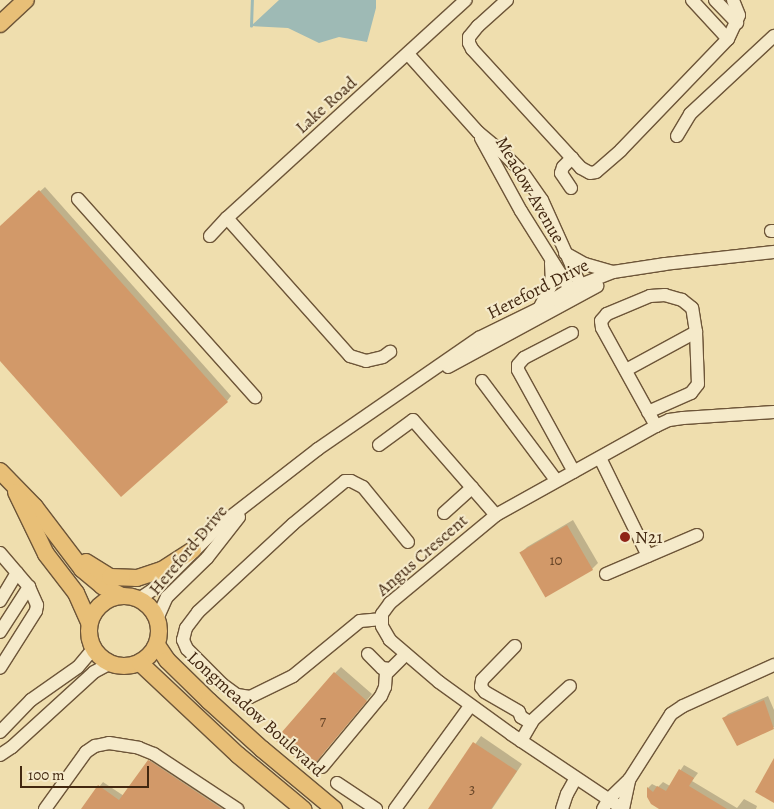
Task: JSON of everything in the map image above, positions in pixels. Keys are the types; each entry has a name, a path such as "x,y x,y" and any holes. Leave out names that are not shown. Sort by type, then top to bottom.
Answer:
{"main road":[{"path":"0,24 26,0"},
{"path":"0,471 35,507 70,554 94,580 122,596 139,599 147,604 157,619 159,636 157,645 148,658 140,663 120,667 109,664 93,649 88,631 89,622 102,604 111,598 122,596"},
{"path":"14,487 46,554 76,593 89,622"},
{"path":"57,535 97,571 122,578 152,575 194,550"},
{"name":"Longmeadow Boulevard","path":"157,645 167,660 209,701 262,749 334,809"},
{"path":"140,663 238,755 303,809"}],"street":[{"name":"Lake Road","path":"210,236 227,218 466,0"},
{"path":"507,0 478,26 469,37 469,43 472,49 586,172 596,172 621,150 728,39 740,15 733,0"},
{"path":"692,0 728,39"},
{"path":"715,0 737,23"},
{"path":"677,136 690,114 772,44"},
{"name":"Meadow Avenue","path":"408,54 478,132 524,174 542,200 572,267 577,290"},
{"name":"Meadow Avenue","path":"478,132 551,260 577,290"},
{"path":"572,158 563,167 561,173 572,188"},
{"path":"78,199 255,397"},
{"path":"227,218 350,356 366,361 383,357 390,352"},
{"name":"Hereford Drive","path":"139,599 160,585 220,525 318,449 479,338 613,272 665,264 774,252"},
{"path":"565,253 586,264 613,272"},
{"path":"538,309 552,283 551,260"},
{"name":"Hereford Drive","path":"395,395 577,290 638,274 774,260"},
{"path":"648,412 696,389 698,384 696,332 692,308 682,300 665,295 650,296 607,314 602,321 602,328 626,370 648,412 656,426"},
{"path":"626,370 696,332"},
{"path":"572,333 524,358 518,365 518,370 574,472"},
{"path":"482,380 556,480"},
{"name":"Angus Crescent","path":"623,809 606,804 576,778 470,706 406,654 386,634 382,614 390,603 496,516 556,480 600,458 656,426 669,420 683,418 774,412"},
{"path":"378,445 413,420 496,516"},
{"path":"600,458 648,556"},
{"path":"382,619 360,621 293,676 250,697 244,698 229,690 187,649 183,640 186,628 198,612 293,524 345,481 351,481 363,488 408,542"},
{"path":"444,513 472,488"},
{"name":"Hereford Drive","path":"157,619 167,598 207,558 248,504"},
{"path":"606,574 698,535"},
{"path":"0,554 29,587 36,600 36,611 0,668"},
{"path":"0,600 17,573"},
{"path":"0,632 29,587"},
{"path":"515,646 482,680 481,687 490,696 520,712 526,720"},
{"path":"0,732 31,700 78,667 93,649"},
{"path":"368,654 382,668 390,669"},
{"path":"322,767 353,732 380,696 385,687 386,674 406,654"},
{"path":"0,755 94,672 109,664"},
{"path":"606,804 629,780 666,721 678,709 774,665"},
{"path":"516,738 526,720 570,686"},
{"path":"31,700 45,717"},
{"path":"395,809 470,706"},
{"path":"45,809 86,752 109,743 122,744 154,754 237,809"},
{"path":"562,809 567,794 576,778"},
{"path":"623,809 629,780"},
{"path":"337,782 376,809"}],"water":[{"path":"279,0 376,0 376,8 367,42 339,37 319,43 288,28 251,26"}],"building":[{"path":"39,190 228,402 121,497 0,361 0,226"},
{"path":"567,525 593,570 545,598 519,552"},
{"path":"334,672 367,701 316,762 312,773 275,740"},
{"path":"764,700 774,729 737,746 722,718"},
{"path":"473,742 517,771 491,809 428,809"},
{"path":"774,758 774,803 755,792"},
{"path":"148,760 222,809 81,809 98,785 119,800"},
{"path":"679,769 694,778 689,786 727,809 659,809 651,804 647,797 647,787 653,792 657,786 666,791"}],"waterway":[{"path":"251,26 252,0"}],"place":[{"name":"N21","path":"625,537"}]}
